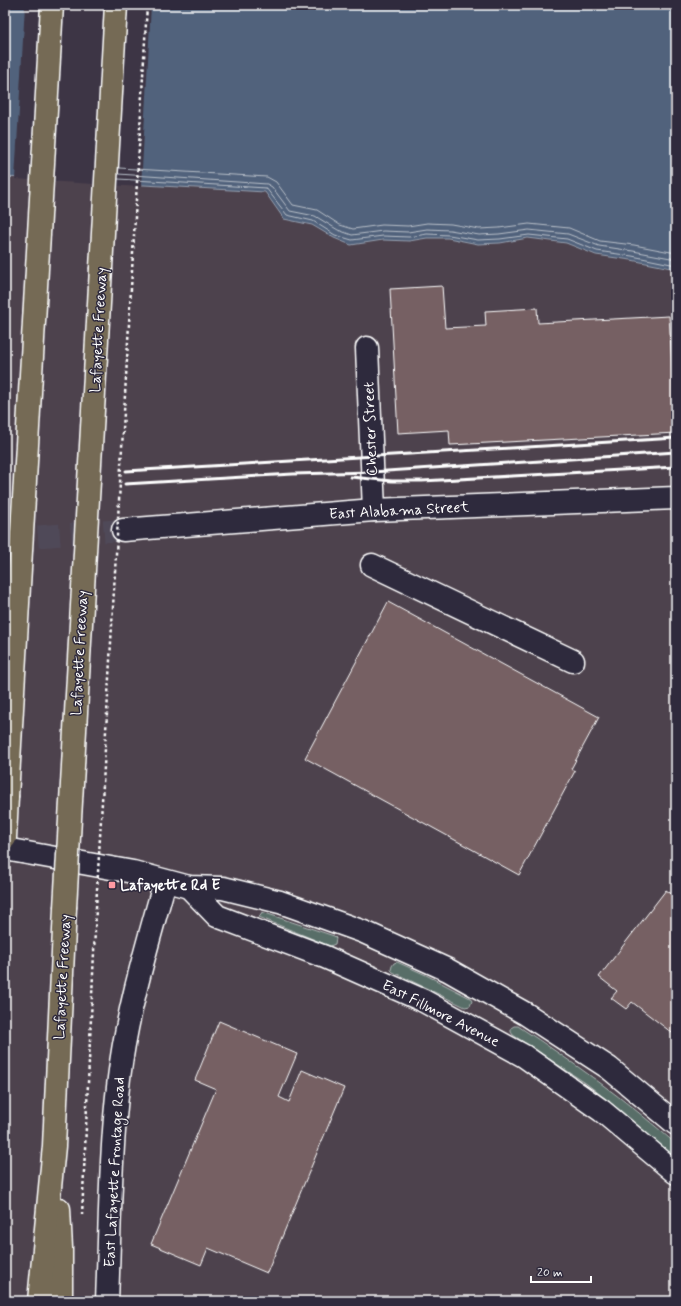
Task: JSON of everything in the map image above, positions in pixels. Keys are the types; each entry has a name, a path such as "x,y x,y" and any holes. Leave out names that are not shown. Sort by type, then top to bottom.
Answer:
{"highway":[{"path":"5,838 52,5"},
{"name":"Lafayette Freeway","path":"40,1301 54,1146 65,908 116,5"},
{"path":"54,1146 62,1248 61,1301"}],"street":[{"name":"Chester Street","path":"367,348 374,510"},
{"name":"East Alabama Street","path":"123,530 374,510 676,498"},
{"path":"372,565 573,660"},
{"path":"5,849 133,872 189,887 223,888 280,902 364,932 448,970 526,1014 609,1068 676,1124"},
{"name":"East Lafayette Frontage Road","path":"107,1301 113,1143 119,1077 132,1005 165,881"},
{"name":"East Fillmore Avenue","path":"189,887 217,916 325,957 422,1000 524,1056 602,1111 676,1173"}],"path":[{"path":"82,1222 96,908 147,5"}],"shaded area":[{"path":"5,177 265,192 284,219 312,225 334,238 351,245 383,240 409,241 427,238 448,238 478,244 500,243 528,238 566,243 596,255 676,269 676,1301 5,1301"}],"green space":[{"path":"262,912 334,936 336,938 335,944 330,946 259,917"},
{"path":"397,962 470,998 472,1001 470,1006 465,1007 393,972 391,970 392,966"},
{"path":"518,1026 559,1053 638,1112 676,1144 676,1158 587,1084 513,1035 511,1028"}],"water":[{"path":"5,5 676,5 676,269 596,255 566,243 528,238 500,243 478,244 448,238 427,238 409,241 383,240 351,245 334,238 312,225 284,219 265,192 5,177"}],"pier":[{"path":"25,5 151,5 141,187 15,179"}],"building":[{"path":"442,286 445,328 486,326 485,311 537,308 538,323 669,316 676,433 450,445 449,430 398,433 390,289"},
{"path":"388,602 599,717 571,769 575,771 519,875 305,758"},
{"path":"666,890 676,897 676,1036 632,1002 626,1009 611,998 617,991 599,977"},
{"path":"219,1021 297,1054 279,1097 289,1102 302,1070 344,1088 267,1273 208,1248 201,1265 151,1244 216,1089 195,1080"}],"tunnel":[{"path":"5,539 123,530"}],"railway":[{"path":"126,471 676,438"},
{"path":"125,484 293,474 372,472 676,452"},
{"path":"351,477 392,481 422,481 676,467"}],"place":[{"name":"Lafayette Rd E","path":"112,885"}]}
